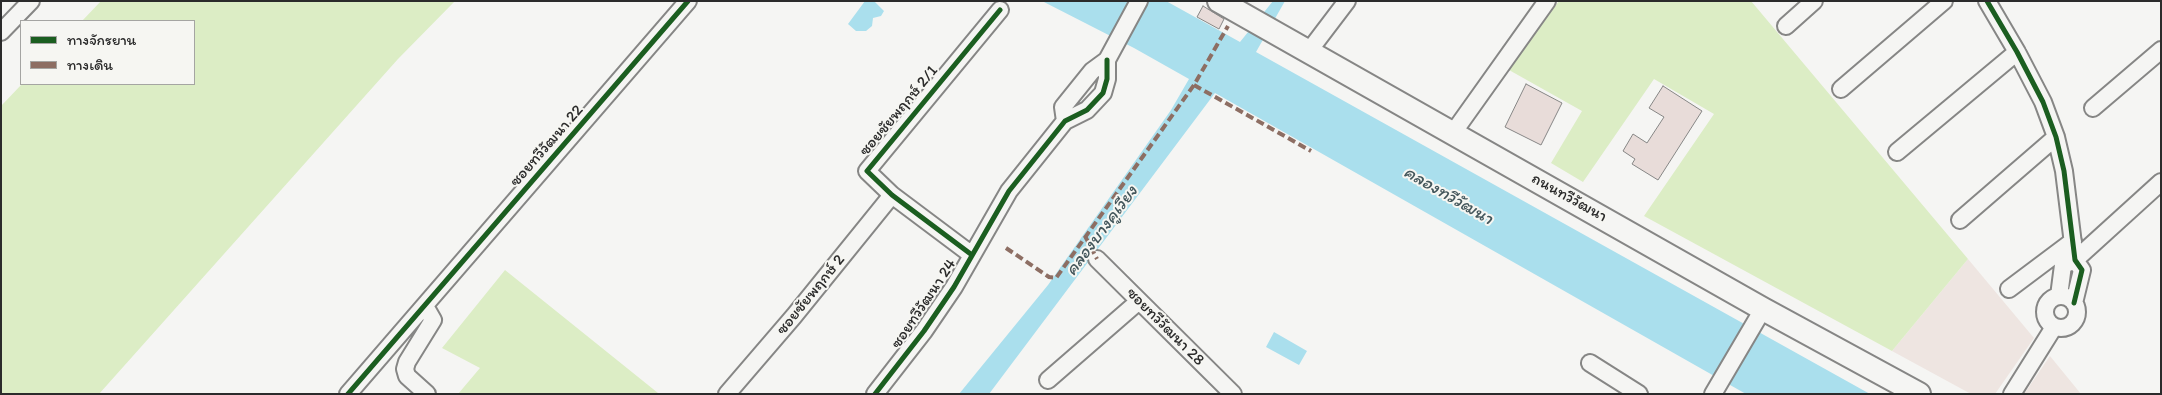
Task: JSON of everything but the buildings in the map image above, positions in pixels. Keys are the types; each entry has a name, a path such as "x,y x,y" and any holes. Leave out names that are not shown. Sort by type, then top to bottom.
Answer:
{"main road":[{"name":"ถนนทวีวัฒนา","path":"1219,1 1763,309 1919,394"}],"street":[{"path":"1,32 31,1"},
{"name":"ซอยทวีวัฒนา 22","path":"348,394 688,1"},
{"name":"ซอยทวีวัฒนา 24","path":"1065,121 1063,107 1092,71 1107,60 1139,1"},
{"path":"1309,51 1347,1"},
{"path":"1453,133 1547,1"},
{"path":"1786,26 1814,1"},
{"path":"1842,88 1944,1"},
{"path":"1987,1 2017,52 2043,102 2056,137 2064,171 2075,260 2082,270 2066,299"},
{"name":"ซอยชัยพฤกษ์ 2/1","path":"972,254 892,195 867,171 869,166 1000,10"},
{"path":"2093,108 2161,50"},
{"path":"1897,152 2017,52"},
{"name":"ซอยทวีวัฒนา 24","path":"875,394 924,331 954,287 1009,190 1065,121 1087,110 1103,93 1107,80 1107,60"},
{"path":"1960,220 2056,137"},
{"path":"2075,260 2161,182"},
{"name":"ซอยชัยพฤกษ์ 2","path":"727,394 794,316 892,195"},
{"path":"2009,289 2073,241"},
{"name":"ซอยทวีวัฒนา 28","path":"1097,259 1225,391"},
{"path":"2066,299 2077,312 2074,323 2065,328 2054,327 2045,318 2044,310 2048,302 2066,299"},
{"path":"1048,380 1139,301"},
{"path":"425,306 433,320 405,368 408,376 427,394"},
{"path":"1712,394 1763,309"},
{"path":"2012,394 2054,327"},
{"path":"1590,363 1638,394"}],"shaded area":[{"path":"1968,259 2034,338 1995,394 1971,394 1892,351"},
{"path":"2050,356 2081,394 2024,394"}],"green space":[{"path":"101,1 455,1 398,59 99,394 1,394 1,106 21,85 195,85 195,20 83,20"},
{"path":"1559,1 1751,1 1968,259 1892,351 1644,216 1714,114 1654,79 1583,182 1551,163 1582,111 1509,70"},
{"path":"505,270 658,393 458,394 480,368 442,348"}],"water":[{"path":"865,1 874,1 884,11 881,16 873,18 872,26 866,31 856,31 848,24"},
{"path":"1042,1 1166,1 1240,42 1273,1 1285,1 1256,52 1870,394 1746,394 1215,93 989,394 959,394 1048,285 1171,110 1189,79 1134,48"},
{"path":"1274,332 1307,351 1299,365 1266,347"}],"marked path":[{"path":"1006,248 1049,277 1056,278 1194,85 1228,26"},
{"path":"1194,85 1311,151"},
{"path":"1085,236 1097,259"}],"cycle path":[{"path":"348,394 688,1"},
{"path":"1987,1 2017,52 2043,102 2056,137 2064,171 2075,260 2082,270 2074,303"},
{"path":"972,255 892,195 867,171 1000,10"},
{"path":"875,394 924,331 954,287 1009,191 1065,121 1087,110 1103,93 1107,79 1107,60"}],"water label":[{"name":"คลองทวีวัฒนา","path":"1448,196"},
{"name":"คลองบางคูเวียง","path":"1102,231"}]}
